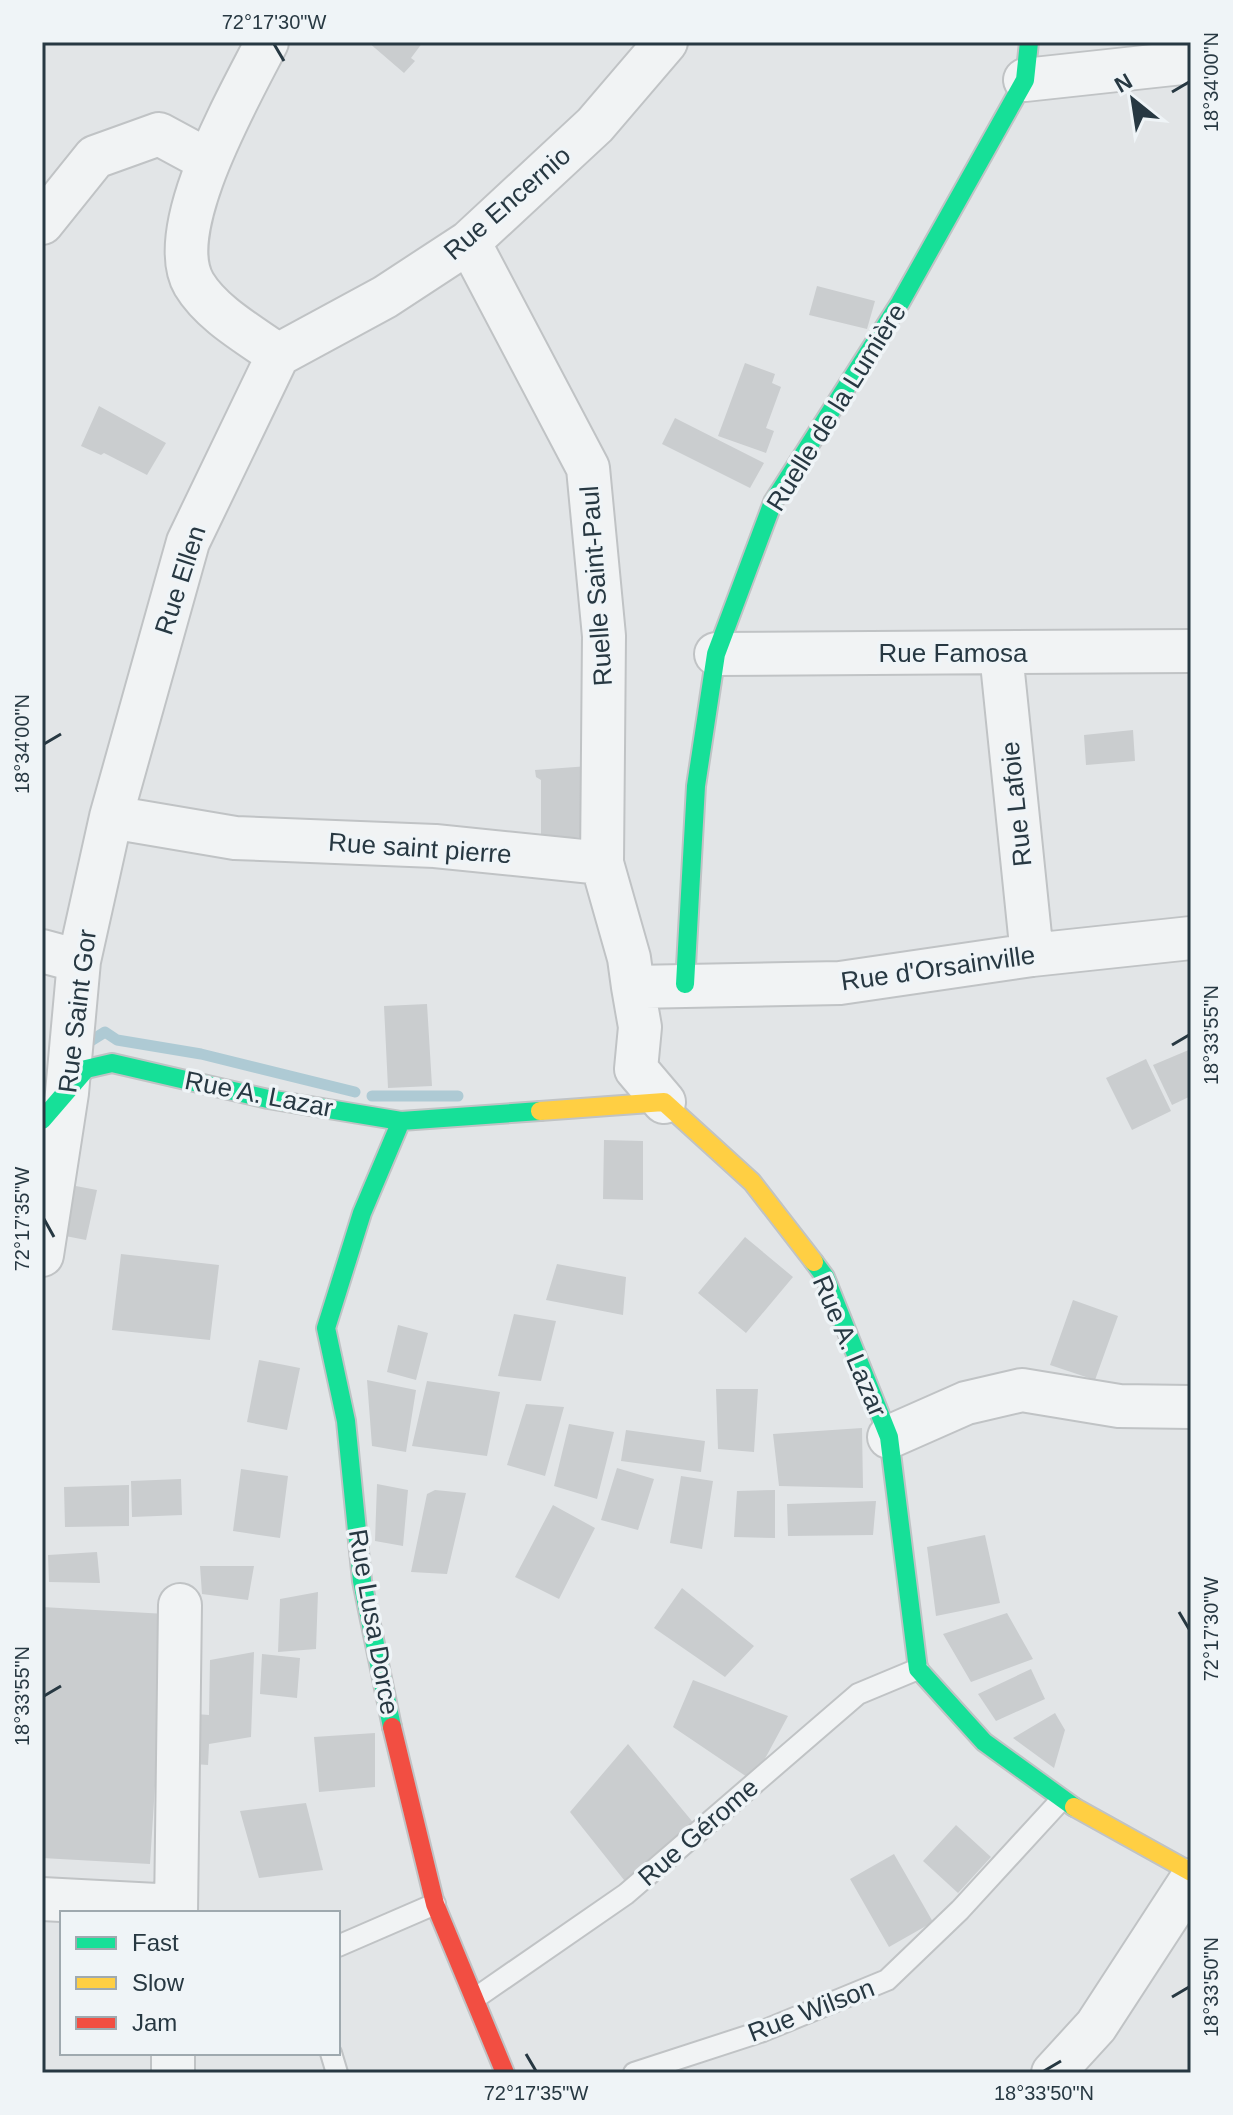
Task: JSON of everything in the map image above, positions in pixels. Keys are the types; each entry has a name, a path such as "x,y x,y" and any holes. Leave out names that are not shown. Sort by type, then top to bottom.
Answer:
{"street":[{"path":"267,42 209,161 185,236 193,282 227,319 278,355"},
{"name":"Rue Encernio","path":"278,355 385,297 469,242 595,125 666,42"},
{"path":"1027,61 1191,62"},
{"name":"Ruelle de la Lumière","path":"685,984 696,786 716,654 773,502 900,303 1027,61"},
{"path":"42,223 95,157 159,134 209,161"},
{"name":"Ruelle Saint-Paul","path":"469,242 588,468 604,636 602,863"},
{"name":"Rue Ellen","path":"111,817 188,542 278,355"},
{"name":"Rue Famosa","path":"716,654 1191,651"},
{"name":"Rue Lafoie","path":"1001,653 1032,955"},
{"name":"Rue saint pierre","path":"111,817 235,838 435,846 602,863"},
{"name":"Rue Saint Gor","path":"42,1255 55,1107 61,956 111,817"},
{"path":"602,863 629,958 640,1027 636,1069 664,1102"},
{"name":"Rue d'Orsainville","path":"633,987 840,983 1032,955 1191,938"},
{"name":"Rue A. Lazar","path":"55,1107 86,1069 112,1063 268,1099 401,1121 664,1102 752,1182 825,1277 889,1437 918,1669"},
{"name":"Rue Lusa Dorce","path":"401,1121 362,1213 326,1328 346,1421 362,1581 392,1728 435,1904 477,1997 505,2073"},
{"path":"889,1437 966,1403 1022,1390 1119,1406 1191,1407"},
{"path":"42,1899 176,1910 180,1605"},
{"path":"918,1669 984,1742 1061,1800 1191,1872"},
{"path":"1053,2073 1096,2026 1191,1880"}],"lane":[{"name":"Rue Gérome","path":"477,1997 626,1894 858,1694 918,1669"},
{"name":"Rue Wilson","path":"634,2073 763,2031 887,1980 960,1910 1061,1800"},
{"path":"340,1945 435,1904"}],"building":[{"path":"368,42 423,42 411,58 415,61 404,73"},
{"path":"817,286 875,301 867,329 809,315"},
{"path":"745,363 775,374 772,383 781,387 766,428 774,431 766,453 718,436"},
{"path":"99,406 166,443 147,475 104,453 101,455 81,446"},
{"path":"675,418 764,463 750,488 662,444"},
{"path":"1133,730 1135,761 1086,765 1084,735"},
{"path":"589,766 590,838 541,836 541,780 536,777 535,770"},
{"path":"427,1004 432,1086 388,1088 384,1006"},
{"path":"1191,1049 1191,1096 1172,1105 1153,1065"},
{"path":"1146,1059 1171,1111 1132,1130 1106,1078"},
{"path":"604,1140 643,1141 643,1200 603,1199"},
{"path":"65,1184 97,1190 86,1240 55,1234"},
{"path":"745,1237 793,1277 746,1333 698,1293"},
{"path":"121,1254 219,1265 210,1340 112,1330"},
{"path":"557,1264 626,1277 623,1315 546,1300"},
{"path":"1073,1300 1118,1316 1095,1380 1050,1365"},
{"path":"514,1314 556,1321 541,1381 498,1376"},
{"path":"398,1325 428,1333 416,1380 387,1372"},
{"path":"259,1360 300,1368 287,1430 247,1422"},
{"path":"367,1380 416,1390 406,1452 372,1446"},
{"path":"427,1381 500,1392 487,1456 412,1446"},
{"path":"716,1389 758,1389 754,1452 718,1449"},
{"path":"526,1404 564,1407 545,1476 507,1465"},
{"path":"569,1424 614,1432 597,1499 554,1486"},
{"path":"862,1428 863,1488 779,1486 773,1434"},
{"path":"626,1430 705,1441 701,1472 621,1461"},
{"path":"617,1468 654,1479 638,1530 601,1520"},
{"path":"241,1469 288,1476 280,1538 233,1531"},
{"path":"681,1476 713,1481 702,1549 670,1543"},
{"path":"181,1479 182,1515 132,1517 131,1481"},
{"path":"377,1484 408,1490 403,1546 375,1541"},
{"path":"129,1485 129,1526 65,1527 64,1487"},
{"path":"435,1490 466,1493 447,1574 411,1572 427,1494"},
{"path":"775,1490 775,1538 734,1537 737,1491"},
{"path":"876,1501 873,1535 788,1536 787,1504"},
{"path":"553,1505 595,1528 559,1599 515,1577"},
{"path":"985,1535 1000,1603 936,1616 927,1547"},
{"path":"97,1552 100,1583 49,1582 48,1555"},
{"path":"200,1566 254,1566 248,1600 202,1594"},
{"path":"682,1588 754,1646 725,1677 654,1628"},
{"path":"318,1592 316,1649 278,1652 280,1599"},
{"path":"42,1607 166,1614 150,1864 42,1858"},
{"path":"1007,1613 1033,1659 971,1682 943,1634"},
{"path":"254,1652 251,1737 209,1744 208,1765 180,1763 182,1713 209,1715 210,1660"},
{"path":"262,1654 300,1658 297,1698 260,1694"},
{"path":"1031,1669 1045,1699 996,1721 978,1694"},
{"path":"693,1680 788,1716 753,1781 673,1727"},
{"path":"1055,1713 1065,1730 1054,1768 1013,1738"},
{"path":"375,1733 375,1787 319,1792 314,1737"},
{"path":"628,1744 701,1832 632,1890 570,1812"},
{"path":"306,1803 323,1870 259,1878 240,1811"},
{"path":"956,1825 991,1857 958,1893 923,1861"},
{"path":"894,1854 933,1922 889,1947 850,1879"}],"waterway":[{"path":"81,1047 105,1032 117,1040 201,1054 355,1092"},
{"path":"372,1096 458,1096"}],"traffic: fast":[{"path":"685,984 696,786 716,654 773,502 900,303 1025,80 1029,42"},
{"path":"42,1120 86,1069 112,1063 268,1099 401,1121 540,1111"},
{"path":"392,1727 362,1581 346,1421 326,1328 362,1213 401,1121"},
{"path":"814,1262 825,1277 889,1437 918,1669 984,1742 1074,1807"}],"traffic: slow":[{"path":"540,1111 664,1102 752,1182 814,1262"},
{"path":"1074,1807 1191,1872"}],"traffic: jam":[{"path":"392,1727 435,1904 505,2073"}]}
